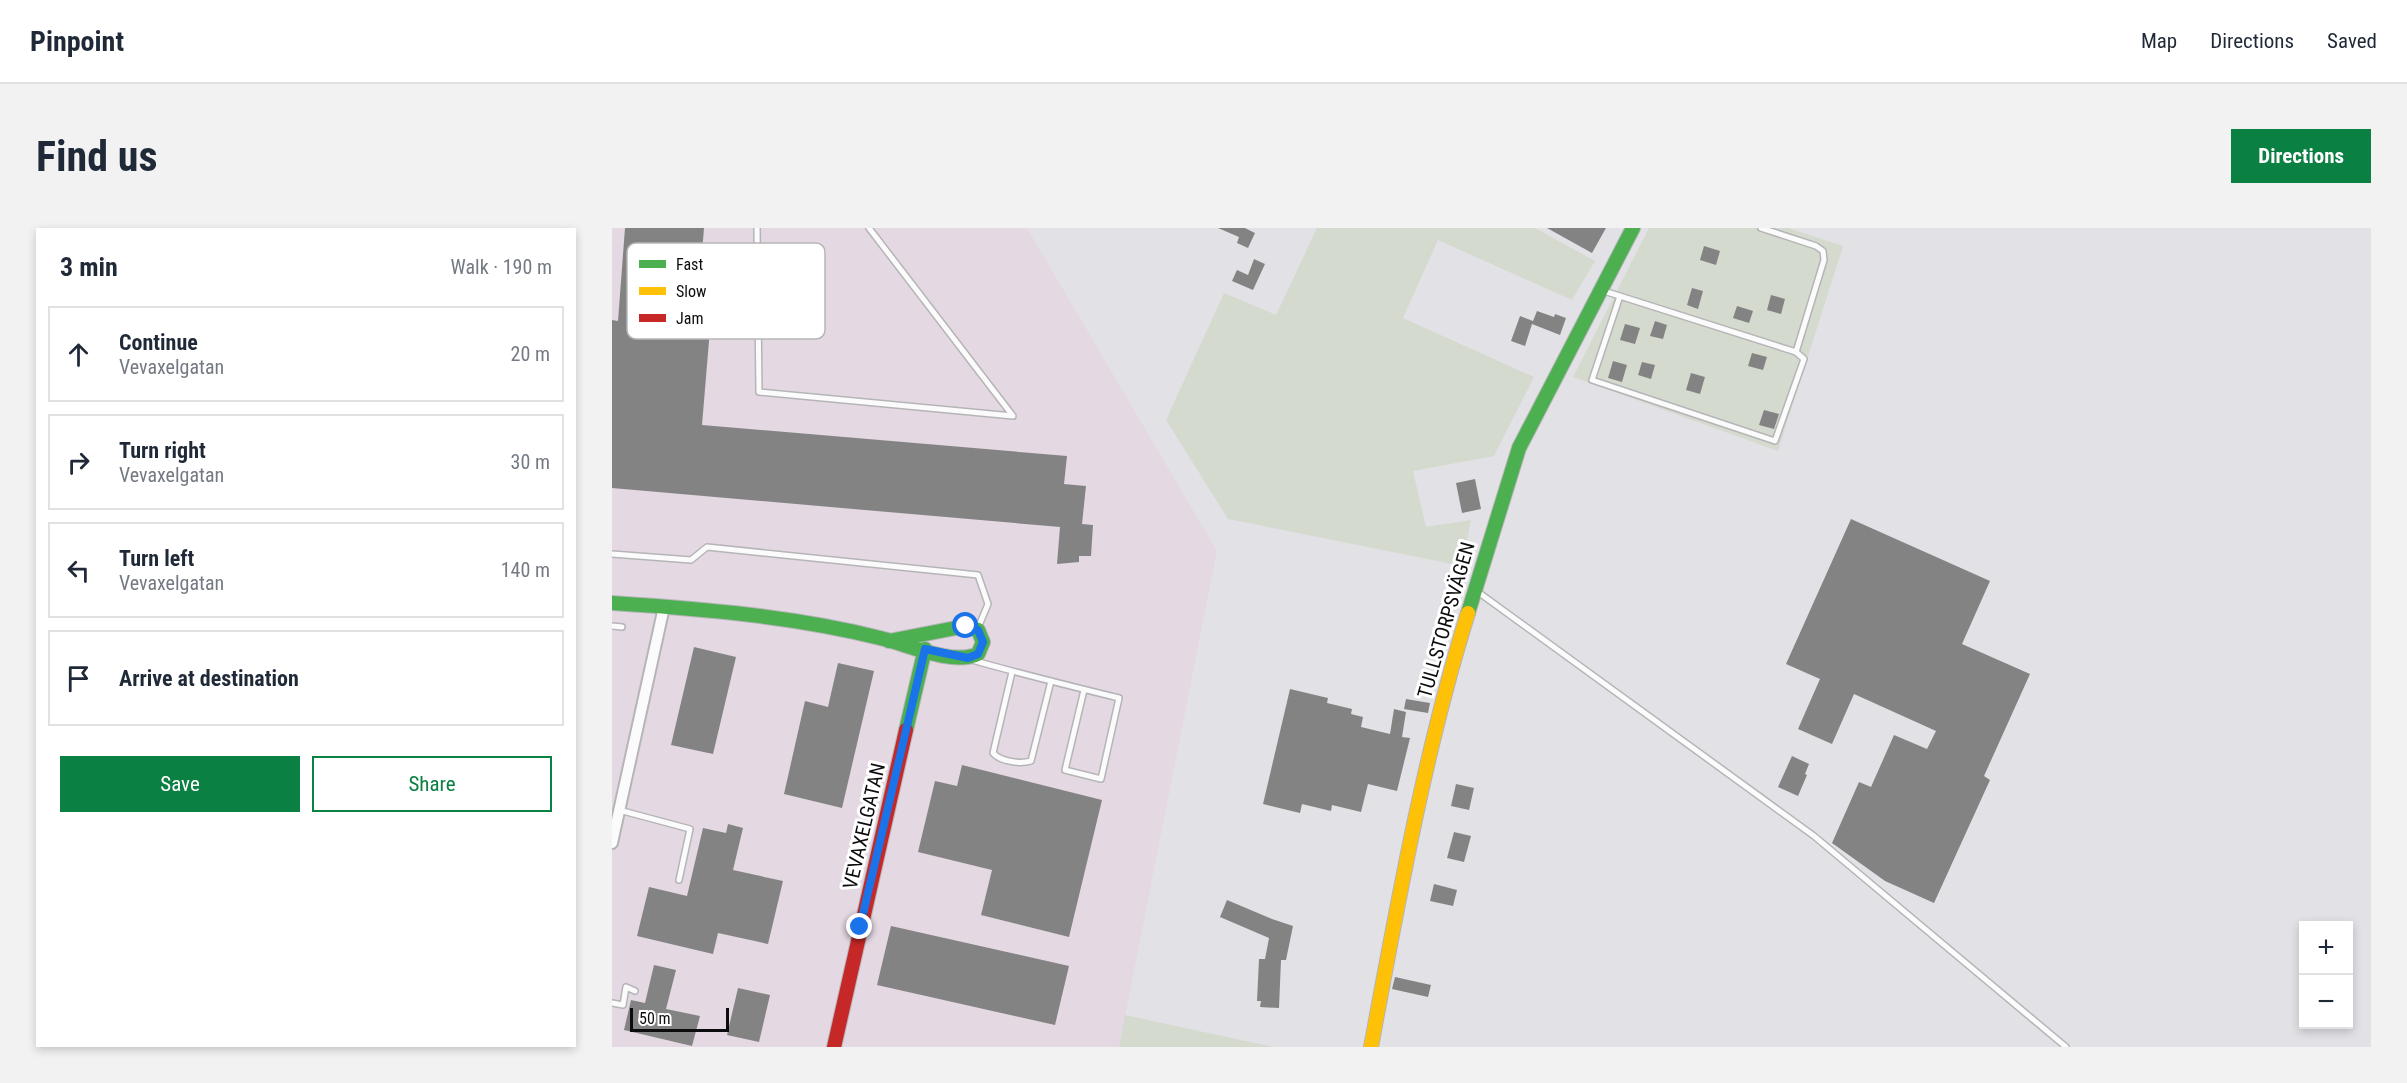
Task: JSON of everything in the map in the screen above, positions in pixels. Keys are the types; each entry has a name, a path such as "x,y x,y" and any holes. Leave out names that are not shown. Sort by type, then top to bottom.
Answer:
{"street":[{"name":"TULLSTORPSVÄGEN","path":"1371,1047 1393,929 1447,681 1474,589 1519,448 1632,228"},
{"path":"612,603 832,627 889,641 968,658 978,654 983,642 978,630 966,626 889,641"},
{"path":"612,838 664,607"},
{"name":"VEVAXELGATAN","path":"834,1047 925,649"}],"lane":[{"path":"757,228 757,243"},
{"path":"758,339 759,392 1013,416 869,228"},
{"path":"1761,228 1816,246 1823,251 1824,260 1796,352"},
{"path":"1599,289 1796,352 1804,359 1775,441 1592,380 1620,296"},
{"path":"612,554 691,560 707,547 978,575 988,604 978,630"},
{"path":"1474,589 1814,836 2066,1047"},
{"path":"612,626 622,627"},
{"path":"968,658 1012,672 1119,698 1101,779 1065,770 1084,690"},
{"path":"1012,672 993,753 996,757 1014,761 1031,760 1051,681"},
{"path":"619,810 690,829 678,880"},
{"path":"612,1003 623,1005 626,987 635,991"}],"shaded area":[{"path":"612,228 1027,228 1217,551 1119,1047 612,1047"},
{"path":"1317,228 1535,228 1595,261 1572,300 1438,240 1403,318 1534,377 1494,456 1413,471 1426,527 1471,520 1462,566 1228,519 1166,420 1224,293 1276,315"},
{"path":"1649,228 1788,228 1843,246 1778,451 1573,377"},
{"path":"1125,1015 1273,1047 1119,1047"}],"building":[{"path":"625,228 704,228 703,243 627,243 627,339 709,339 702,425 1067,456 1064,484 1086,486 1082,524 1093,525 1091,556 1079,556 1079,562 1057,564 1060,527 612,488 612,320 618,321"},
{"path":"1218,228 1245,228 1255,233 1248,248 1237,243 1239,237"},
{"path":"1547,228 1606,228 1592,253"},
{"path":"1704,246 1720,251 1716,265 1700,260"},
{"path":"1254,259 1265,264 1253,290 1232,281 1237,270 1248,275"},
{"path":"1692,288 1703,291 1698,309 1687,305"},
{"path":"1771,295 1785,299 1781,314 1767,310"},
{"path":"1737,306 1753,311 1749,323 1733,318"},
{"path":"1537,311 1554,317 1555,314 1566,318 1560,335 1532,324 1525,346 1511,341 1520,316 1533,321"},
{"path":"1655,321 1667,325 1663,339 1650,336"},
{"path":"1625,324 1640,328 1635,344 1620,340"},
{"path":"1752,353 1767,357 1763,370 1748,366"},
{"path":"1613,361 1627,365 1622,382 1608,378"},
{"path":"1642,362 1655,365 1651,379 1638,375"},
{"path":"1691,373 1705,377 1700,394 1686,390"},
{"path":"1764,410 1779,414 1774,429 1759,425"},
{"path":"1475,479 1481,509 1462,513 1456,483"},
{"path":"1851,519 1990,581 1962,644 2030,674 1984,776 1990,780 1934,903 1885,881 1832,843 1859,782 1871,787 1894,735 1927,749 1936,731 1854,694 1832,744 1798,729 1820,679 1786,664"},
{"path":"694,647 736,657 713,754 671,745"},
{"path":"838,663 874,671 842,808 784,794 805,701 828,707"},
{"path":"1290,689 1328,698 1327,703 1352,709 1351,714 1363,717 1361,727 1390,734 1394,709 1406,712 1402,737 1410,738 1397,791 1368,784 1361,812 1332,805 1331,811 1302,804 1300,813 1263,804"},
{"path":"1406,699 1430,703 1428,713 1404,709"},
{"path":"1792,756 1809,764 1798,796 1778,787"},
{"path":"962,765 1102,800 1069,937 981,915 992,870 918,852 935,781 957,786"},
{"path":"1456,784 1474,788 1469,810 1451,806"},
{"path":"728,824 743,828 733,870 783,881 768,944 718,933 713,954 637,936 649,887 687,896 703,828 726,833"},
{"path":"1454,832 1471,836 1464,862 1447,858"},
{"path":"1434,884 1457,890 1453,906 1430,901"},
{"path":"1227,900 1293,926 1286,960 1281,960 1279,1008 1260,1007 1261,1001 1257,1001 1259,959 1265,959 1269,938 1220,917"},
{"path":"891,926 1069,966 1055,1025 877,985"},
{"path":"654,965 676,970 666,1009 700,1016 692,1046 624,1030 631,1000 645,1003"},
{"path":"1395,977 1431,985 1428,997 1392,989"},
{"path":"738,988 770,995 759,1042 727,1035"}],"traffic: fast":[{"path":"1468,613 1519,448 1633,228"},
{"path":"612,603 713,611 814,624 880,638 891,641 929,653 943,656 968,657 978,654 983,642 978,630 966,626 889,641"},
{"path":"906,730 925,649"}],"traffic: slow":[{"path":"1371,1047 1425,774 1468,613"}],"traffic: jam":[{"path":"834,1047 906,730"}],"route":[{"path":"860,927 925,649 968,658 978,654 983,642 978,630 966,626"}]}
